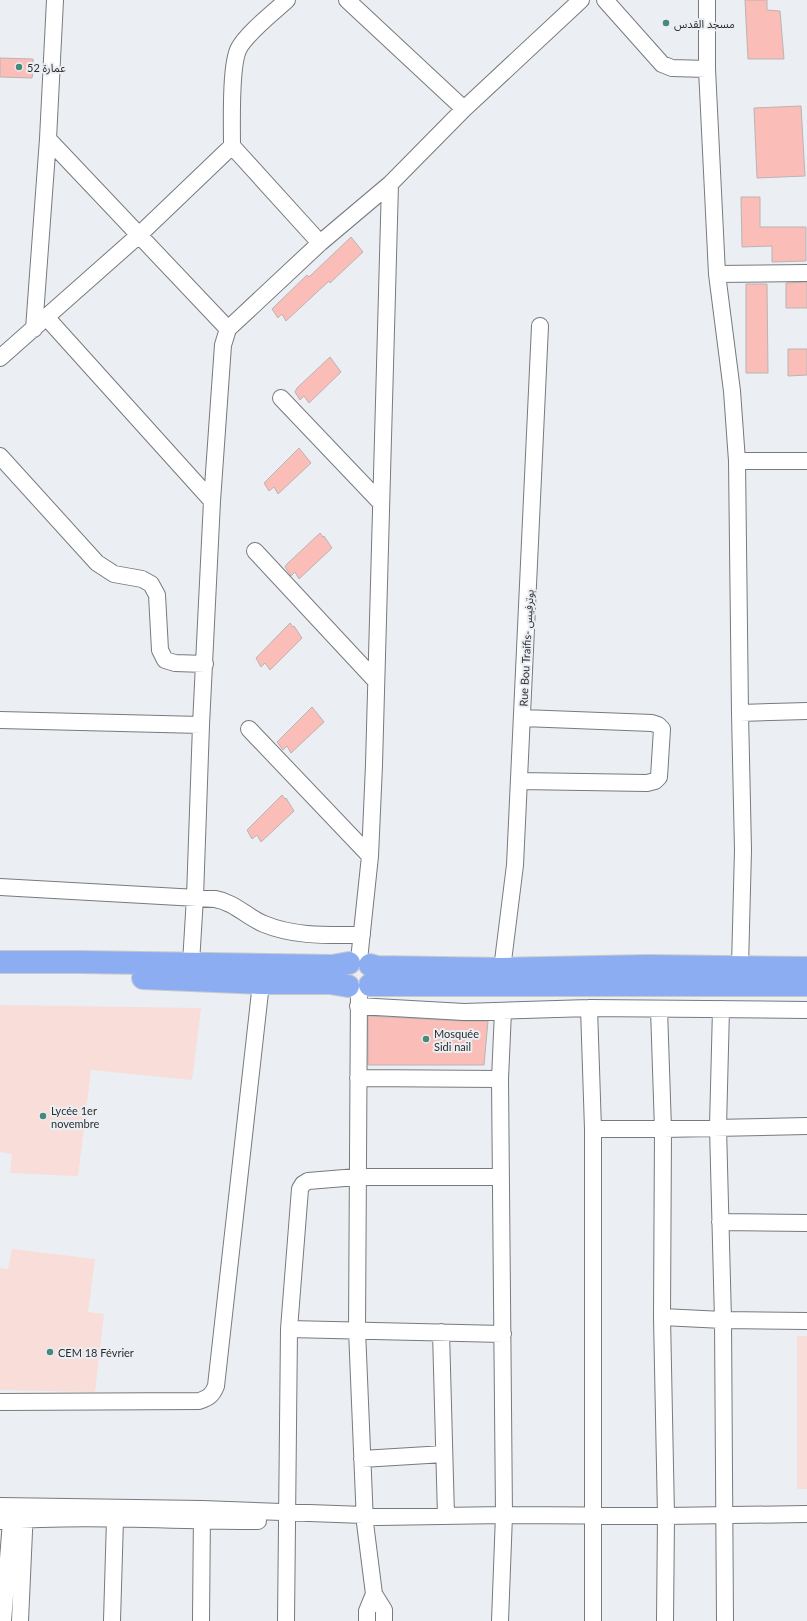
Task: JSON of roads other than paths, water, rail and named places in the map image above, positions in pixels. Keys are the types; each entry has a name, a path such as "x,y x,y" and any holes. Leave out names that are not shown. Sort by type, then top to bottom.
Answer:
{"highway":[{"path":"0,962 191,963 332,966 359,979"},
{"path":"359,979 377,968 502,969 740,966 807,968"},
{"path":"0,976 169,978 261,983 330,983 359,979 807,985"}],"street":[{"path":"34,329 48,139 55,0"},
{"path":"287,0 243,41 238,50 234,70 232,146 320,243"},
{"path":"347,0 464,109"},
{"path":"191,963 212,502 223,345 228,328 320,243 390,184 464,109 582,0"},
{"path":"605,0 662,64 672,68 707,69"},
{"path":"707,0 707,69 717,274 732,391 737,461 743,850 740,966"},
{"path":"48,139 228,328"},
{"path":"0,358 47,318 139,234 232,146"},
{"path":"367,1621 367,1611 374,1594 369,1518 362,1459 357,1330 359,979 370,856 390,184"},
{"path":"717,274 807,272"},
{"path":"47,318 212,502"},
{"name":"Rue Bou Traifis- بوترفيس","path":"502,969 515,865 520,781 540,326"},
{"path":"281,398 381,503"},
{"path":"0,456 97,563 114,574 142,579 151,584 157,595 160,650 165,660 175,663 205,664"},
{"path":"737,461 807,461"},
{"path":"254,551 376,680"},
{"path":"740,713 807,711"},
{"path":"520,781 647,783 655,781 659,776 662,729 658,725 652,723 522,718"},
{"path":"0,720 201,725"},
{"path":"249,729 370,856"},
{"path":"0,887 215,899 229,902 264,924 288,932 362,935"},
{"path":"359,979 464,1012 589,1008 807,1010"},
{"path":"0,1402 199,1401 210,1398 216,1386 261,983"},
{"path":"589,1008 593,1129 593,1621"},
{"path":"659,1009 663,1129 662,1317 666,1516 664,1621"},
{"path":"721,1009 718,1127 723,1320 726,1621"},
{"path":"500,1621 504,1515 500,1079 504,1011"},
{"path":"358,1078 500,1079"},
{"path":"593,1129 807,1126"},
{"path":"286,1621 289,1329 300,1189 303,1184 308,1181 357,1177 501,1177"},
{"path":"720,1222 807,1223"},
{"path":"662,1317 723,1320 807,1321"},
{"path":"289,1329 502,1334"},
{"path":"441,1332 446,1516"},
{"path":"362,1459 444,1454"},
{"path":"12,1513 369,1518 504,1515 592,1517 807,1514"},
{"path":"12,1513 115,1519 202,1515"},
{"path":"3,1621 12,1513"},
{"path":"12,1513 20,1621"},
{"path":"201,1621 202,1515"},
{"path":"112,1621 115,1519"},
{"path":"374,1594 384,1610 384,1621"}],"place":[{"name":"مسجد القدس","path":"666,23"},
{"name":"عمارة 52","path":"19,67"},
{"name":"Mosquée Sidi nail","path":"426,1039"},
{"name":"Lycée 1er novembre","path":"43,1116"},
{"name":"CEM 18 Février","path":"50,1352"}]}
